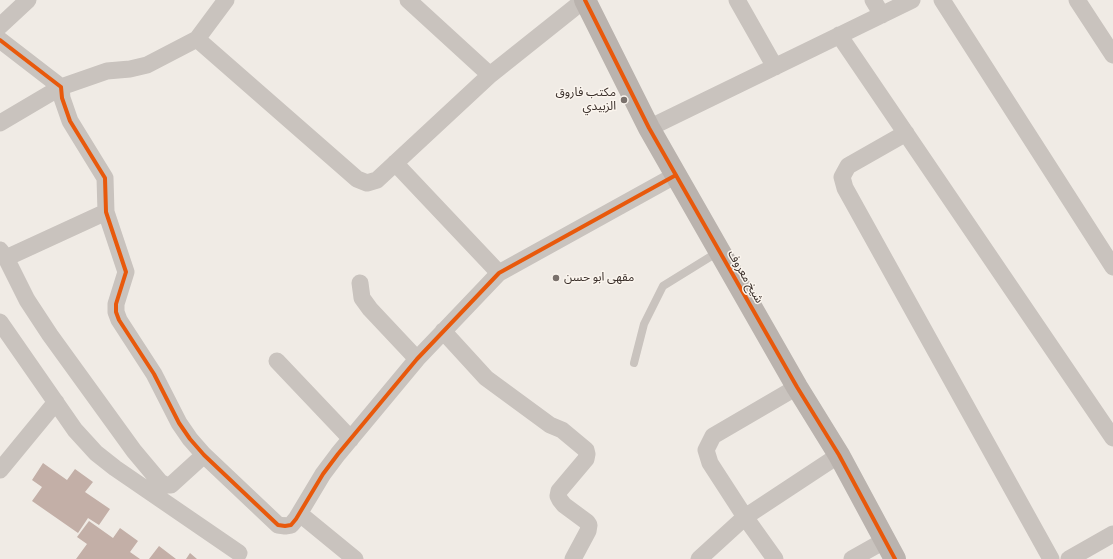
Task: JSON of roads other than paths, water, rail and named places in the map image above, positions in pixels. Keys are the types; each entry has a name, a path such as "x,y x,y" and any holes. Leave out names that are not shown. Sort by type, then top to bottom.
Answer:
{"street":[{"path":"0,26 28,0"},
{"path":"0,123 61,87 107,70 130,69 147,65 197,39 226,0"},
{"path":"408,0 490,75"},
{"path":"197,39 357,179 367,183 377,180 490,75 584,0"},
{"name":"شیخ معروف","path":"584,0 649,128 797,387 839,455 895,559"},
{"path":"737,0 775,67"},
{"path":"873,0 882,14"},
{"path":"649,128 912,0"},
{"path":"942,0 1113,267"},
{"path":"1077,0 1113,55"},
{"path":"839,35 1113,438"},
{"path":"0,40 61,87 62,98 70,120 105,178 106,212 126,272 116,304 116,312 119,320 154,374 179,423 190,439 204,455 278,525 291,525 300,514 323,474 417,359 499,273 676,175"},
{"path":"906,133 848,166 842,176 845,188 1050,559"},
{"path":"395,163 499,273"},
{"path":"106,212 3,254 27,300 50,335 134,451 160,482 166,485 171,485 204,455"},
{"path":"360,282 362,298 370,309 417,359"},
{"path":"0,322 75,430 96,452 115,468 239,554"},
{"path":"443,331 486,378 545,422 562,430 586,450 586,459 559,491 558,496 564,505 589,525 588,532 573,559"},
{"path":"277,360 351,439"},
{"path":"775,559 745,518 710,463 706,450 713,436 797,387"},
{"path":"0,470 56,402"},
{"path":"698,559 745,518 839,455"},
{"path":"300,514 355,559"},
{"path":"1069,559 1113,534"},
{"path":"852,559 884,541"}],"lane":[{"path":"634,363 644,324 663,286 719,252"}],"place":[{"name":"مكتب فاروق الزبيدي","path":"624,100"},
{"name":"مقهى ابو حسن","path":"556,278"}]}
